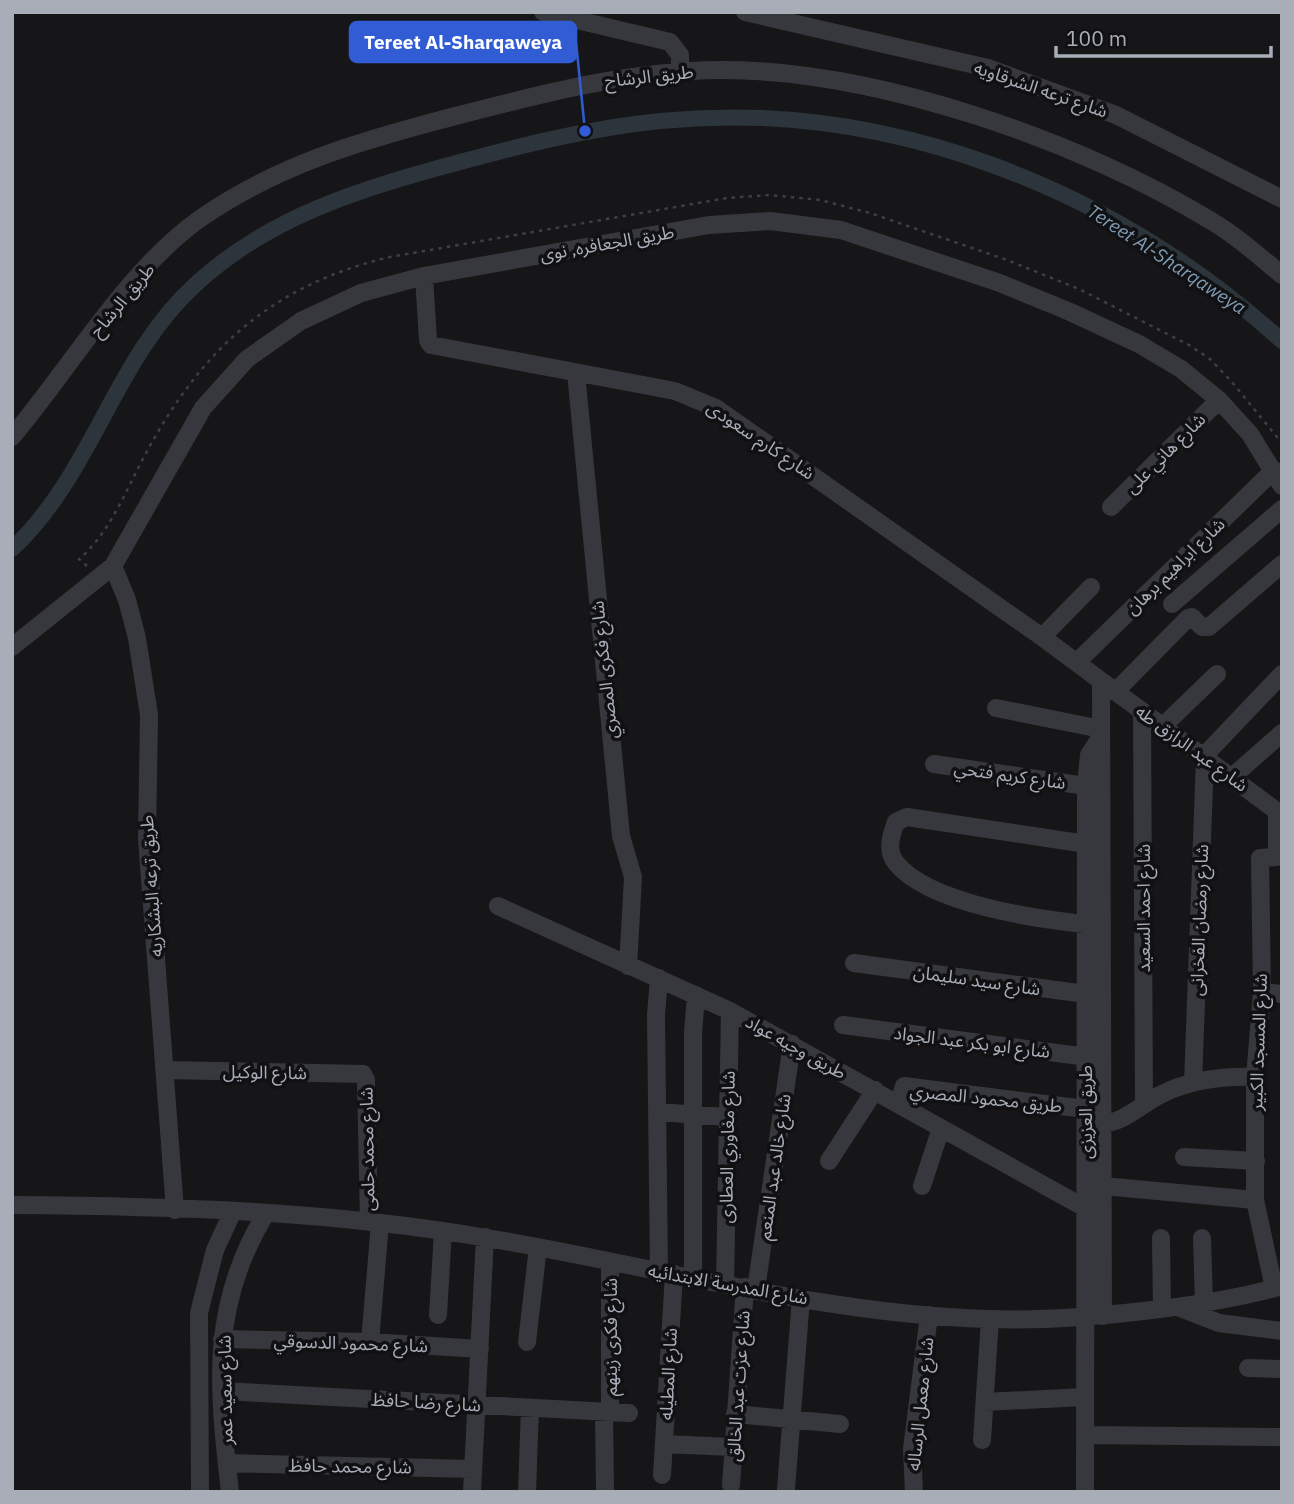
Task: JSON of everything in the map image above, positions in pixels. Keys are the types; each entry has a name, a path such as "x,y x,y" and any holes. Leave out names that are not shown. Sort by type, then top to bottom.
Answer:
{"street":[{"path":"542,12 670,42 680,55 680,72"},
{"name":"شارع ترعه الشرقاويه","path":"745,12 988,68 1116,116 1282,199"},
{"name":"طريق الرشاح","path":"12,437 133,281 198,220 264,179 332,150 520,99 606,80 680,72 758,71 836,80 962,113 1038,138 1147,185 1216,223 1282,275"},
{"name":"طريق الجعافره, نوى","path":"12,647 113,566 202,408 247,359 273,339 330,305 361,293 425,276 709,225 770,222 817,225 864,236 1068,311 1160,356 1219,400 1250,434 1278,478"},
{"name":"شارع كارم سعودى","path":"425,276 428,340 431,345 675,391 716,408 1042,637 1108,687"},
{"name":"شارع فكرى المصري","path":"576,373 621,836 633,877 628,966"},
{"name":"شارع هاني على","path":"1111,507 1219,400"},
{"name":"شارع ابراهيم برهان","path":"1076,662 1278,478"},
{"path":"1172,604 1282,509"},
{"path":"1108,687 1188,618 1194,618 1204,628 1209,627 1282,564"},
{"name":"طريق ترعه البشكاريه","path":"113,566 127,600 137,638 149,715 147,839 175,1210"},
{"path":"1042,637 1091,587"},
{"path":"1162,727 1217,674"},
{"path":"1204,757 1282,674"},
{"name":"شارع عبد الرازق طه","path":"1108,687 1279,814"},
{"name":"طريق العزيزى","path":"1085,1492 1084,1397 1094,1317 1091,1119 1093,845 1101,733 1108,687"},
{"path":"996,708 1101,733"},
{"name":"شارع احمد السعيد","path":"1142,712 1144,1104"},
{"name":"طريق العزيزى","path":"1093,845 1086,786 1089,755 1101,733"},
{"path":"1232,777 1282,733"},
{"name":"شارع رمضان الفخرانى","path":"1193,1083 1204,757"},
{"name":"شارع كريم فتحي","path":"934,764 1086,786"},
{"name":"شارع المسجد الكبير","path":"1278,1287 1255,1200 1255,1077 1262,992 1260,858 1277,856 1279,814"},
{"path":"1093,845 906,817 895,822 890,848 896,863 906,871 963,901 1008,913 1093,925"},
{"name":"طريق وجيه عواد","path":"498,906 730,1011 1085,1208"},
{"name":"شارع سيد سليمان","path":"854,963 1093,995"},
{"name":"شارع المطيله","path":"659,978 656,1015 658,1112 667,1273 662,1475"},
{"path":"1262,992 1282,994"},
{"path":"693,1278 696,995"},
{"name":"شارع مغاوري العطارى","path":"725,1284 730,1011"},
{"name":"شارع ابو بكر عبد الجواد","path":"843,1025 1093,1058"},
{"name":"شارع خالد عبد المنعم","path":"751,1288 792,1044"},
{"name":"شارع الوكيل","path":"165,1070 364,1076"},
{"name":"شارع محمد حلمى","path":"364,1076 375,1223 370,1342"},
{"path":"1091,1119 1118,1122 1144,1104 1193,1083 1255,1077"},
{"name":"طريق محمود المصري","path":"899,1104 904,1086 1091,1119"},
{"path":"829,1161 875,1090"},
{"path":"658,1112 727,1117"},
{"path":"922,1186 941,1128"},
{"path":"1184,1157 1256,1161"},
{"path":"1094,1186 1255,1200"},
{"name":"طريق العزيزى","path":"1094,1186 1085,1208 1094,1317"},
{"name":"شارع المدرسة الابتدائيه","path":"12,1205 233,1211 375,1223 485,1237 801,1298 929,1315 990,1319 1094,1317 1204,1303 1278,1287"},
{"path":"200,1492 199,1313 215,1250 233,1211"},
{"name":"شارع سعيد عمر","path":"230,1492 222,1391 222,1339 236,1274 266,1213"},
{"path":"438,1315 443,1231"},
{"path":"472,1492 485,1237"},
{"path":"1161,1238 1170,1308 1212,1321 1282,1331"},
{"path":"1202,1238 1204,1303"},
{"path":"527,1342 538,1247"},
{"name":"شارع فكرى زينهم","path":"606,1492 610,1263"},
{"name":"شارع عزت عبد الخالق","path":"730,1485 735,1415 751,1288"},
{"path":"786,1489 801,1298"},
{"name":"شارع معمل الرساله","path":"914,1492 912,1449 929,1315"},
{"path":"982,1440 990,1319"},
{"name":"شارع محمود الدسوقي","path":"222,1339 370,1342 480,1349"},
{"path":"1248,1368 1282,1369"},
{"name":"شارع رضا حافظ","path":"222,1391 629,1412"},
{"path":"985,1402 1084,1397"},
{"path":"527,1492 530,1408"},
{"path":"735,1415 839,1424"},
{"path":"1086,1434 1282,1437"},
{"path":"664,1444 733,1447"},
{"name":"شارع محمد حافظ","path":"227,1463 474,1469"}],"path":[{"name":"طريق الجعافره, نوى","path":"79,559 104,531 160,427 189,382 235,333 289,294 338,272 390,257 727,198 795,197 845,206 1007,260 1079,289 1189,345 1210,359 1282,443"}],"waterway":[{"name":"Tereet Al-Sharqaweya","path":"12,549 40,519 63,486 144,346 168,314 196,284 225,260 255,239 287,222 354,194 485,155 609,128 660,121 745,118 830,124 913,140 993,165 1071,199 1146,239 1216,287 1282,341"}],"place":[{"name":"Tereet Al-Sharqaweya","path":"585,131"}]}
